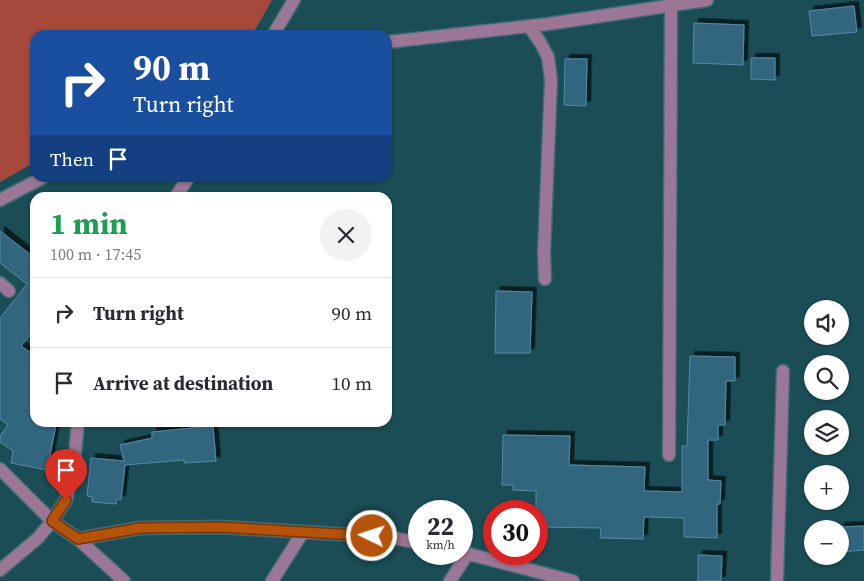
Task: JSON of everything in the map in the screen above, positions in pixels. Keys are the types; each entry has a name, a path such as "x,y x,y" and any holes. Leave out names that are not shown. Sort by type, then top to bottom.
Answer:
{"street":[{"path":"276,30 294,0"},
{"path":"392,42 529,26 707,0"},
{"path":"669,455 671,5"},
{"path":"529,26 548,57 551,80 544,252 545,279"},
{"path":"0,200 34,182"},
{"path":"777,581 783,371"},
{"path":"0,570 38,538 66,500 74,464 78,427"},
{"path":"0,469 52,521 78,539 124,581"},
{"path":"78,539 140,528 220,527 389,537 408,541"},
{"path":"272,581 303,532"},
{"path":"473,555 573,581"},
{"path":"450,581 459,565"}],"shaded area":[{"path":"0,0 272,0 255,30 30,30 30,165 0,182"}],"building":[{"path":"854,6 857,32 812,36 809,11"},
{"path":"694,23 744,25 743,65 693,63"},
{"path":"751,58 775,58 775,80 751,79"},
{"path":"565,59 587,59 586,106 564,105"},
{"path":"0,231 30,254 30,336 21,346 30,352 30,427 56,427 47,470 11,463 13,451 0,442 0,436 8,425 0,419 0,318 27,284 0,263"},
{"path":"496,291 532,292 530,353 495,353"},
{"path":"690,356 735,357 735,381 726,381 725,425 718,425 718,440 708,440 708,480 721,481 720,504 717,504 717,538 684,537 684,518 644,517 643,539 600,538 601,528 548,527 548,500 536,500 536,491 513,490 513,485 502,485 503,435 570,436 569,465 645,467 644,491 682,492 682,446 687,446"},
{"path":"213,427 216,461 184,463 184,460 125,465 121,500 117,499 116,504 92,502 92,497 87,496 91,458 124,461 120,445 152,438 152,432"},
{"path":"864,526 864,550 849,551 849,527"},
{"path":"698,555 722,556 721,581 698,581"}],"route":[{"path":"66,500 52,521 78,539 140,528 220,527 372,536"}]}
